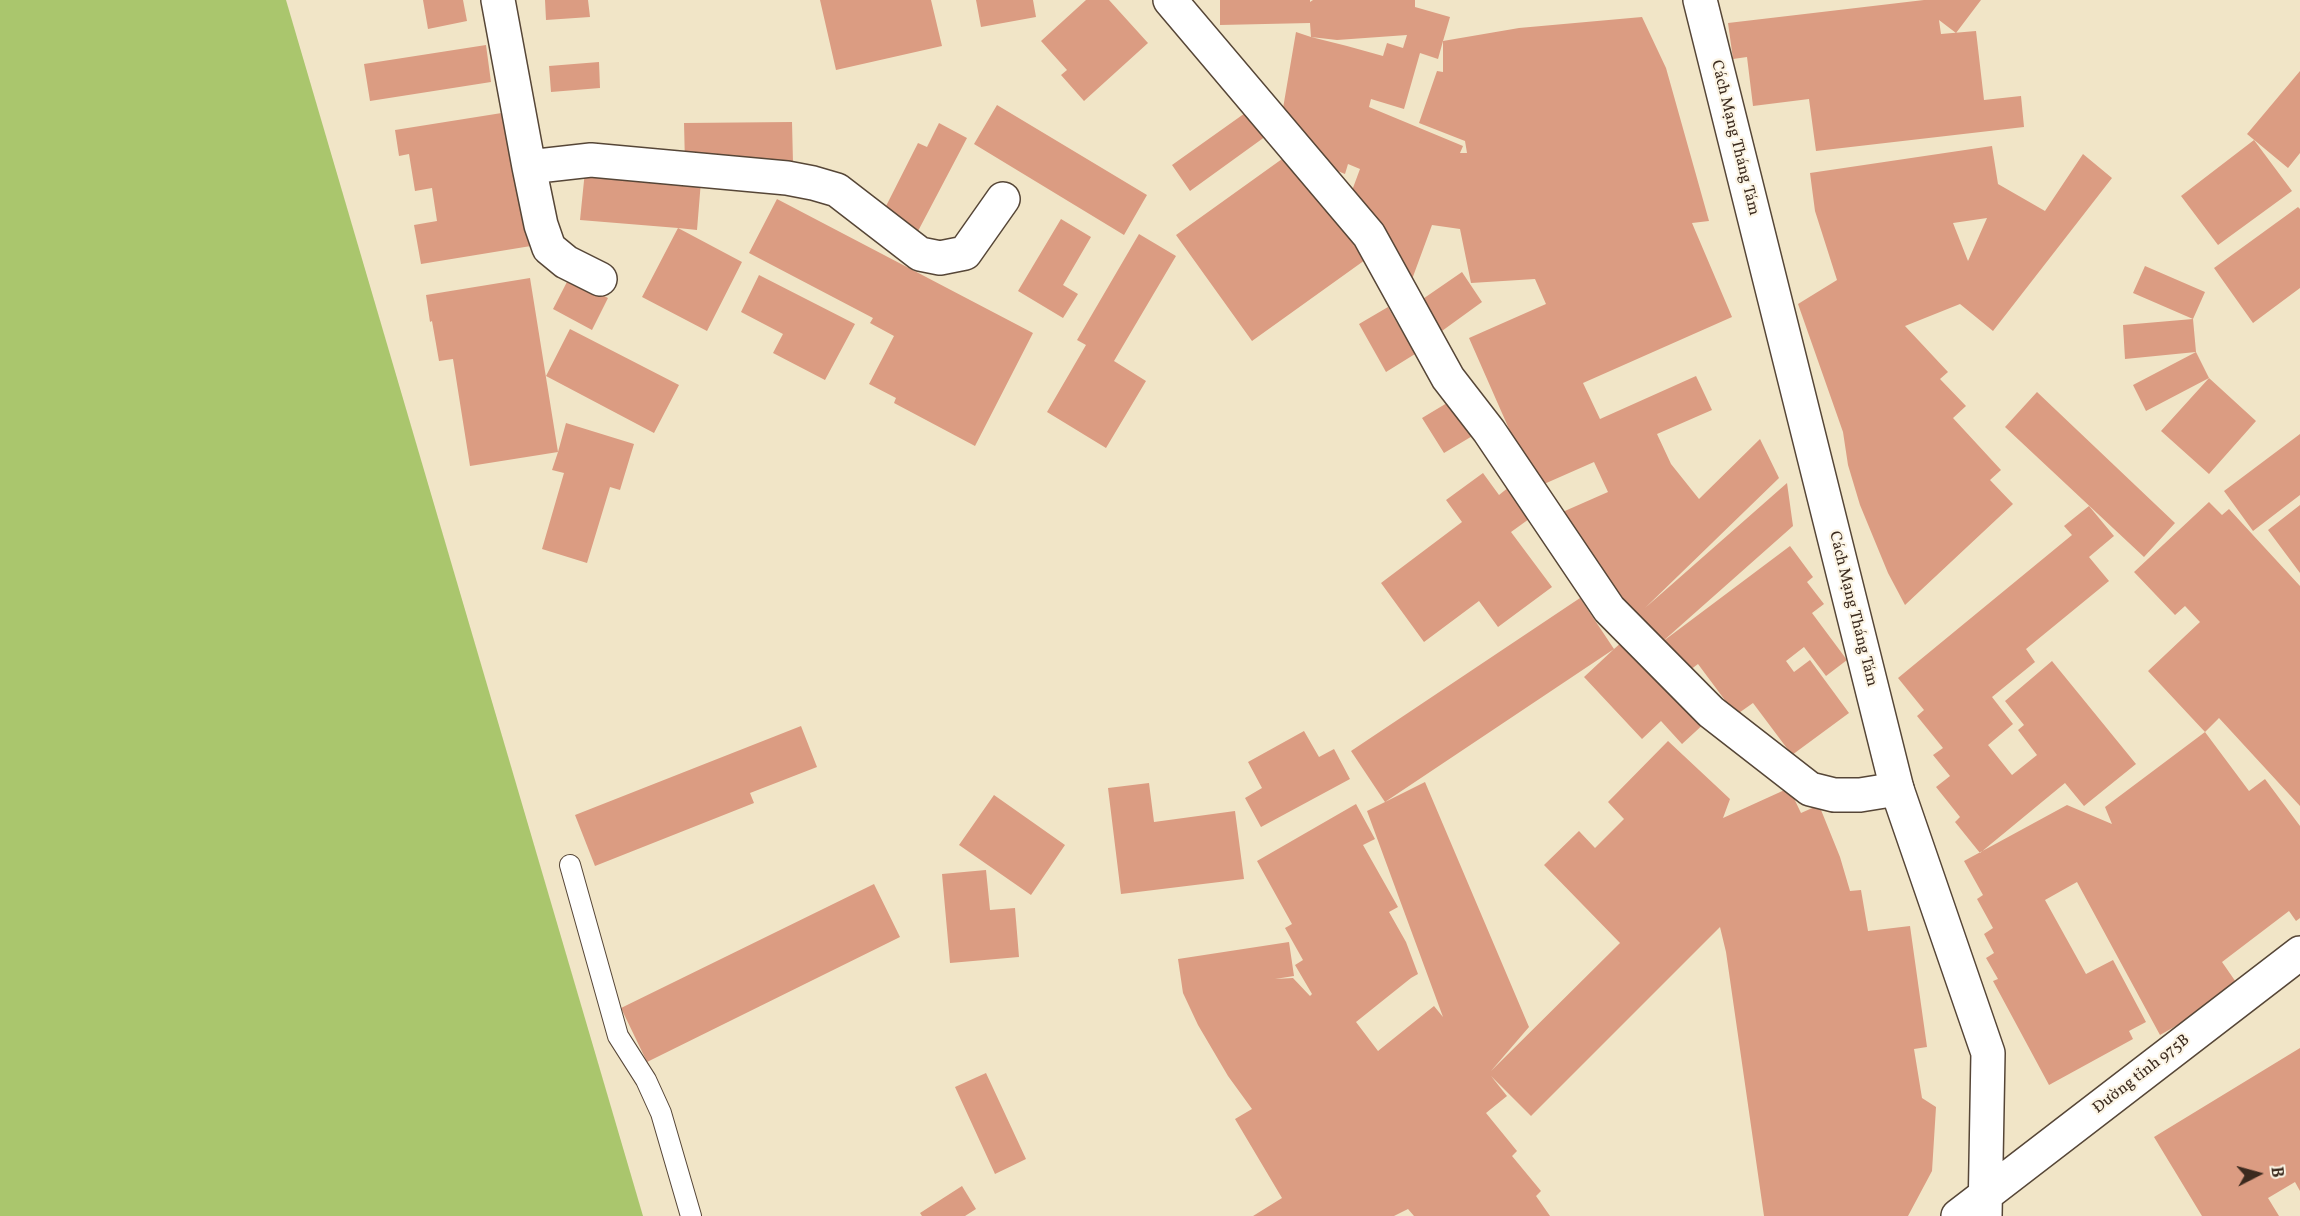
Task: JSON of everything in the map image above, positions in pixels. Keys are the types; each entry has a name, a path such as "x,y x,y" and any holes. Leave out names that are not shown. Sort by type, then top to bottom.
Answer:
{"street":[{"path":"498,0 529,167 541,225 549,248 566,262 600,279"},
{"path":"1170,0 1369,235 1448,378 1489,431 1608,609 1711,712 1810,789 1834,795 1860,795 1898,789"},
{"name":"Cách Mạng Tháng Tám","path":"1700,0 1898,789 1988,1053 1985,1207"},
{"path":"529,167 591,160 787,178 813,183 837,190 920,254 940,258 964,253 1003,199"},
{"name":"Đường tỉnh 975B","path":"1958,1216 1985,1207 2300,953"}],"lane":[{"path":"570,865 618,1036 646,1080 661,1113 691,1216"}],"green space":[{"path":"0,0 286,0 643,1216 0,1216"}],"building":[{"path":"423,0 463,0 467,21 428,29"},
{"path":"545,0 588,0 590,17 546,20"},
{"path":"820,0 931,0 942,46 836,70"},
{"path":"976,0 1033,0 1036,17 981,27"},
{"path":"1086,0 1109,0 1148,43 1084,101 1061,75 1067,70 1041,41"},
{"path":"1220,0 1310,0 1310,2 1313,0 1415,0 1415,7 1450,17 1443,41 1519,28 1642,17 1666,68 1709,221 1692,223 1732,317 1583,383 1600,419 1696,376 1712,410 1657,434 1671,464 1699,499 1760,439 1779,478 1645,608 1787,483 1793,526 1662,642 1790,546 1813,577 1807,582 1824,604 1812,613 1847,660 1826,676 1804,647 1786,661 1794,672 1810,660 1849,713 1792,755 1753,703 1736,715 1698,664 1682,676 1558,514 1608,492 1594,462 1535,488 1469,338 1546,304 1535,279 1471,283 1460,229 1432,225 1411,282 1347,204 1360,169 1348,164 1345,174 1313,161 1281,120 1296,32 1311,37 1310,23 1220,25","holes":["1407,35 1403,48 1387,43 1383,56 1311,37 1337,40","1443,41 1443,72 1437,71 1419,123 1465,141 1467,153 1460,153 1463,146 1369,107 1371,99 1404,109 1420,53 1438,59"]},
{"path":"1924,0 1981,0 1956,33 1976,31 1984,100 2021,96 2024,127 1816,151 1809,99 1753,106 1747,57 1733,59 1728,23","holes":["1939,20 1956,33 1941,34"]},
{"path":"486,45 491,82 370,101 364,64"},
{"path":"599,62 600,88 551,92 549,66"},
{"path":"2300,71 2300,153 2288,168 2247,134"},
{"path":"997,105 1147,195 1124,235 974,144"},
{"path":"1255,106 1273,131 1190,191 1172,165"},
{"path":"508,112 537,245 421,264 414,225 437,221 432,188 415,191 409,154 399,156 395,130"},
{"path":"792,122 793,163 685,164 684,123"},
{"path":"939,123 967,138 917,233 882,214 918,143 927,147"},
{"path":"2254,140 2292,191 2218,245 2181,196"},
{"path":"1992,146 1998,184 2045,211 2083,154 2112,178 1993,331 1960,304 1905,326 1948,372 1940,379 1966,406 1953,418 2001,470 1990,480 2013,504 1905,605 1888,573 1860,505 1848,465 1843,432 1798,304 1837,280 1815,211 1810,173","holes":["1987,218 1968,261 1953,223"]},
{"path":"1289,154 1365,260 1252,341 1176,235"},
{"path":"585,171 701,181 697,230 580,220"},
{"path":"777,199 1033,333 975,446 894,403 896,398 869,384 894,336 870,323 873,318 749,253"},
{"path":"2298,207 2300,209 2300,288 2253,323 2214,268"},
{"path":"1061,219 1091,237 1063,285 1078,294 1063,318 1018,291"},
{"path":"678,228 742,262 707,331 642,297"},
{"path":"1139,234 1176,256 1114,361 1146,381 1106,448 1047,412 1086,345 1077,340"},
{"path":"2145,266 2205,292 2193,319 2133,293"},
{"path":"1462,272 1482,302 1435,336 1417,303"},
{"path":"759,275 855,324 825,380 773,353 783,334 741,312"},
{"path":"530,278 558,452 470,466 453,359 439,361 426,295"},
{"path":"569,278 608,298 592,330 553,309"},
{"path":"1388,307 1415,354 1386,372 1359,324"},
{"path":"2193,319 2196,352 2125,359 2123,325"},
{"path":"570,329 679,385 654,433 546,376"},
{"path":"2196,352 2209,378 2146,411 2133,385"},
{"path":"2209,378 2256,421 2209,474 2161,431"},
{"path":"2037,392 2175,523 2144,557 2005,427"},
{"path":"1452,400 1474,435 1444,453 1422,418"},
{"path":"566,423 634,444 620,490 610,487 587,563 542,549 564,473 552,470"},
{"path":"2300,434 2300,495 2253,531 2224,491"},
{"path":"1483,473 1499,495 1514,483 1536,514 1511,532 1552,587 1498,627 1479,601 1424,642 1381,583 1462,522 1446,500"},
{"path":"2209,502 2222,515 2229,509 2300,586 2300,806 2219,718 2205,732 2148,671 2200,622 2185,606 2175,615 2134,572"},
{"path":"2300,505 2300,573 2268,530"},
{"path":"2089,506 2114,536 2089,557 2109,581 2026,649 2035,662 1992,697 2013,724 1988,745 2012,775 2037,755 2018,730 2024,725 2005,701 2052,661 2136,764 2084,806 2065,783 1980,853 1955,822 1960,817 1936,787 1950,776 1933,755 1943,748 1917,716 1924,710 1898,678 2072,535 2064,526"},
{"path":"1580,598 1614,649 1385,802 1351,751"},
{"path":"1630,635 1708,720 1682,744 1661,721 1642,739 1584,677"},
{"path":"801,726 817,767 750,793 754,803 595,866 575,815"},
{"path":"1304,731 1319,757 1334,749 1350,779 1261,827 1245,798 1262,788 1248,762"},
{"path":"2205,732 2249,791 2265,779 2300,826 2300,918 2296,921 2289,911 2222,962 2238,985 2211,1006 2160,1035 2077,882 2045,900 2086,974 2113,960 2146,1022 2129,1031 2133,1039 2049,1085 1993,981 1998,979 1986,958 1994,953 1984,934 1993,928 1977,899 1983,895 1964,861 2067,805 2112,824 2105,807"},
{"path":"1668,741 1730,799 1723,818 1789,788 1801,813 1819,805 1840,857 1850,891 1861,890 1868,931 1910,926 1927,1047 1914,1049 1922,1098 1936,1107 1932,1171 1908,1216 1764,1216 1726,952 1720,927 1531,1116 1491,1076 1507,1096 1486,1113 1517,1151 1512,1156 1541,1191 1536,1196 1550,1216 1414,1216 1408,1209 1394,1216 1253,1216 1282,1198 1235,1119 1252,1109 1228,1076 1198,1025 1183,993 1178,959 1289,942 1294,976 1275,979 1293,978 1310,996 1312,994 1295,965 1303,960 1285,928 1292,924 1257,861 1356,804 1375,839 1363,845 1398,907 1389,912 1406,942 1418,974 1356,1022 1378,1051 1434,1006 1443,1017 1367,811 1425,782 1529,1027 1491,1071 1620,943 1544,865 1579,831 1595,848 1624,819 1608,802"},
{"path":"1149,783 1154,822 1235,811 1244,879 1121,894 1108,788"},
{"path":"994,795 1065,845 1031,895 959,845"},
{"path":"986,870 990,910 1015,908 1019,957 950,963 942,874"},
{"path":"874,884 900,937 647,1062 621,1008"},
{"path":"2300,1048 2300,1191 2295,1182 2268,1198 2279,1216 2202,1216 2154,1137"},
{"path":"986,1073 1026,1159 995,1174 955,1087"},
{"path":"962,1186 976,1209 965,1216 922,1216 920,1213"}]}
